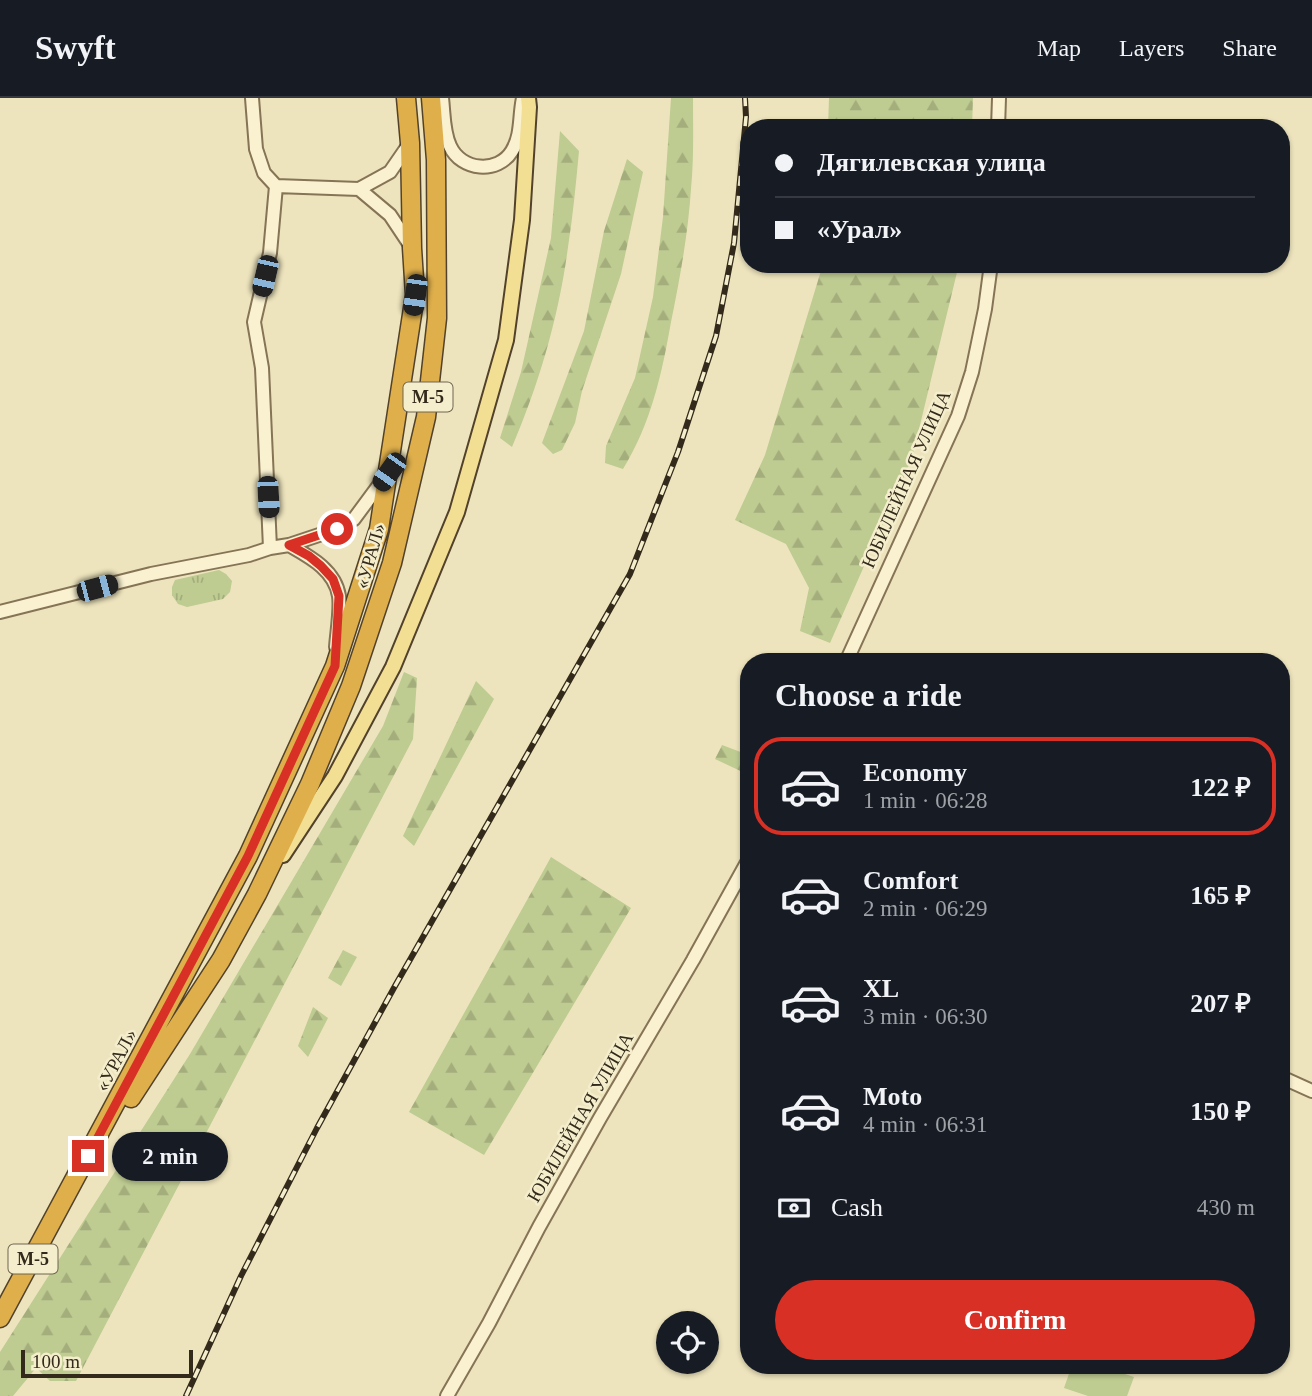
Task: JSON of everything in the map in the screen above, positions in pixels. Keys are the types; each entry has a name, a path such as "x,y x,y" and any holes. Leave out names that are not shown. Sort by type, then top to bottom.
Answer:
{"highway":[{"name":"«УРАЛ»","path":"0,1318 248,856 335,666 379,529 415,295 406,98"},
{"name":"«УРАЛ»","path":"64,1200 221,960 257,894 310,783 351,686 392,563 426,417 438,318 436,160 431,98"}],"main road":[{"path":"257,894 335,776 393,667 457,512 506,340 522,220 529,107 526,98"}],"street":[{"path":"252,98 256,149 264,173 276,186 359,189 390,172 410,143"},
{"path":"442,98 445,132 451,149 472,166 488,168 503,162 512,151 519,134 526,98"},
{"path":"998,119 999,98"},
{"path":"270,548 262,368 254,322 270,253 276,186"},
{"path":"359,189 390,215 412,248"},
{"name":"ЮБИЛЕЙНАЯ УЛИЦА","path":"850,653 958,416 971,372 990,273"},
{"path":"0,612 151,574 249,555 337,529 354,519 389,472"},
{"path":"289,545 309,556 333,579 339,596 335,666"},
{"name":"ЮБИЛЕЙНАЯ УЛИЦА","path":"447,1396 586,1142 740,875"},
{"path":"1290,1081 1312,1091"}],"green space":[{"path":"671,98 693,98 693,166 686,239 659,379 641,434 623,469 605,463 606,446 635,378 653,297 663,217"},
{"path":"829,98 973,98 972,119 828,119"},
{"path":"560,131 579,151 564,273 547,349 512,447 500,438 521,372 551,238"},
{"path":"627,159 643,172 621,274 582,391 575,423 562,450 553,454 542,443 584,331 604,231"},
{"path":"820,273 957,273 912,458 830,643 800,631 809,588 786,544 735,520 765,455"},
{"path":"219,570 232,581 230,592 223,599 187,607 178,604 172,595 175,580"},
{"path":"404,672 417,678 413,739 76,1381 50,1381 36,1368 13,1396 0,1396 0,1352 190,1054 383,726"},
{"path":"476,681 494,699 414,846 403,836"},
{"path":"722,745 740,752 740,771 715,759"},
{"path":"551,857 631,908 484,1155 409,1112"},
{"path":"343,950 357,957 341,986 328,978"},
{"path":"313,1007 328,1018 308,1057 298,1046"},
{"path":"1069,1374 1125,1374 1134,1377 1127,1396 1088,1396 1064,1388"}],"railway":[{"path":"745,98 746,119"},
{"path":"186,1396 241,1276 317,1128 630,574 678,452 716,336 734,243 740,180"}],"route":[{"path":"88,1156 248,856 335,666 339,596 333,579 309,556 289,545 337,529"}]}
